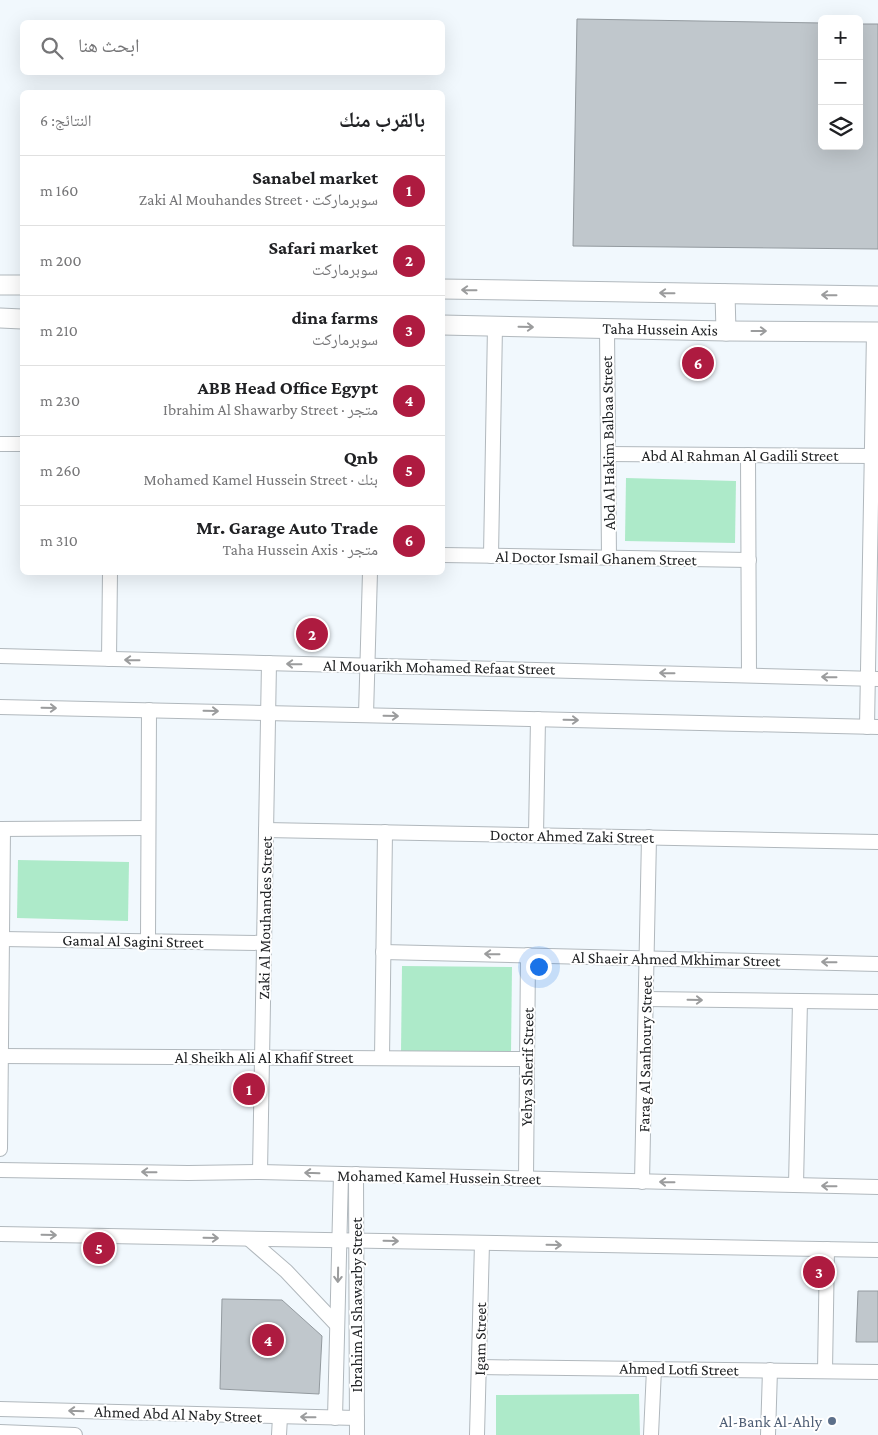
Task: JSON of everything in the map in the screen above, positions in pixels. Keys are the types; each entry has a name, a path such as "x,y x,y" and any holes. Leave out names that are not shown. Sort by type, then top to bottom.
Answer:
{"street":[{"path":"0,286 20,285"},
{"path":"445,290 878,296"},
{"path":"725,294 726,331"},
{"path":"0,318 20,319"},
{"name":"Taha Hussein Axis","path":"445,325 876,332"},
{"path":"491,556 495,326"},
{"name":"Abd Al Hakim Balbaa Street","path":"607,328 609,558"},
{"path":"0,707 872,727 874,564 872,456 876,332"},
{"path":"0,444 20,444"},
{"name":"Abd Al Rahman Al Gadili Street","path":"608,454 872,456"},
{"path":"748,455 749,675"},
{"name":"Al Doctor Ismail Ghanem Street","path":"445,556 749,560"},
{"path":"109,659 110,575"},
{"path":"366,715 370,575"},
{"name":"Al Mouarikh Mohamed Refaat Street","path":"0,656 873,678"},
{"name":"Zaki Al Mouhandes Street","path":"260,1172 269,663"},
{"path":"148,941 149,710"},
{"path":"536,835 538,719"},
{"path":"0,1149 2,829 148,828"},
{"name":"Doctor Ahmed Zaki Street","path":"266,830 878,842"},
{"path":"382,1058 385,832"},
{"name":"Farag Al Sanhoury Street","path":"642,1182 649,837"},
{"name":"Gamal Al Sagini Street","path":"2,939 264,943"},
{"name":"Al Shaeir Ahmed Mkhimar Street","path":"383,952 878,964"},
{"name":"Yehya Sherif Street","path":"526,1179 528,955"},
{"path":"646,999 878,1002"},
{"path":"796,1185 800,1001"},
{"name":"Al Sheikh Ali Al Khafif Street","path":"1,1056 527,1060"},
{"name":"Mohamed Kamel Hussein Street","path":"0,1170 188,1173 260,1172 878,1187"},
{"name":"Ibrahim Al Shawarby Street","path":"335,1418 341,1174"},
{"name":"Ibrahim Al Shawarby Street","path":"356,1174 357,1435"},
{"path":"0,1234 878,1250"},
{"path":"249,1239 286,1271 337,1325"},
{"name":"Igam Street","path":"477,1435 482,1243"},
{"path":"825,1371 827,1249"},
{"name":"Ahmed Lotfi Street","path":"479,1366 878,1372"},
{"path":"651,1435 654,1369"},
{"path":"768,1435 770,1370"},
{"name":"Ahmed Abd Al Naby Street","path":"0,1409 357,1418"},
{"path":"279,1435 280,1417"},
{"name":"Ahmed Abd Al Naby Street","path":"0,1432 75,1435"}],"green space":[{"path":"626,478 736,481 735,543 625,541"},
{"path":"18,860 129,862 128,921 17,918"},
{"path":"402,966 512,967 511,1053 401,1052"},
{"path":"639,1394 640,1435 496,1435 496,1395"}],"building":[{"path":"577,19 818,23 818,150 863,150 863,24 878,24 878,249 573,246"},
{"path":"858,1291 878,1291 878,1342 856,1342"},
{"path":"222,1299 282,1300 322,1336 319,1394 220,1389"}],"place":[{"name":"Mr. Garage Auto Trade","path":"698,363"},
{"name":"Safari market","path":"312,634"},
{"name":"Sanabel market","path":"249,1089"},
{"name":"Qnb","path":"99,1248"},
{"name":"dina farms","path":"819,1272"},
{"name":"ABB Head Office Egypt","path":"268,1340"},
{"name":"Al-Bank Al-Ahly","path":"832,1421"}]}
